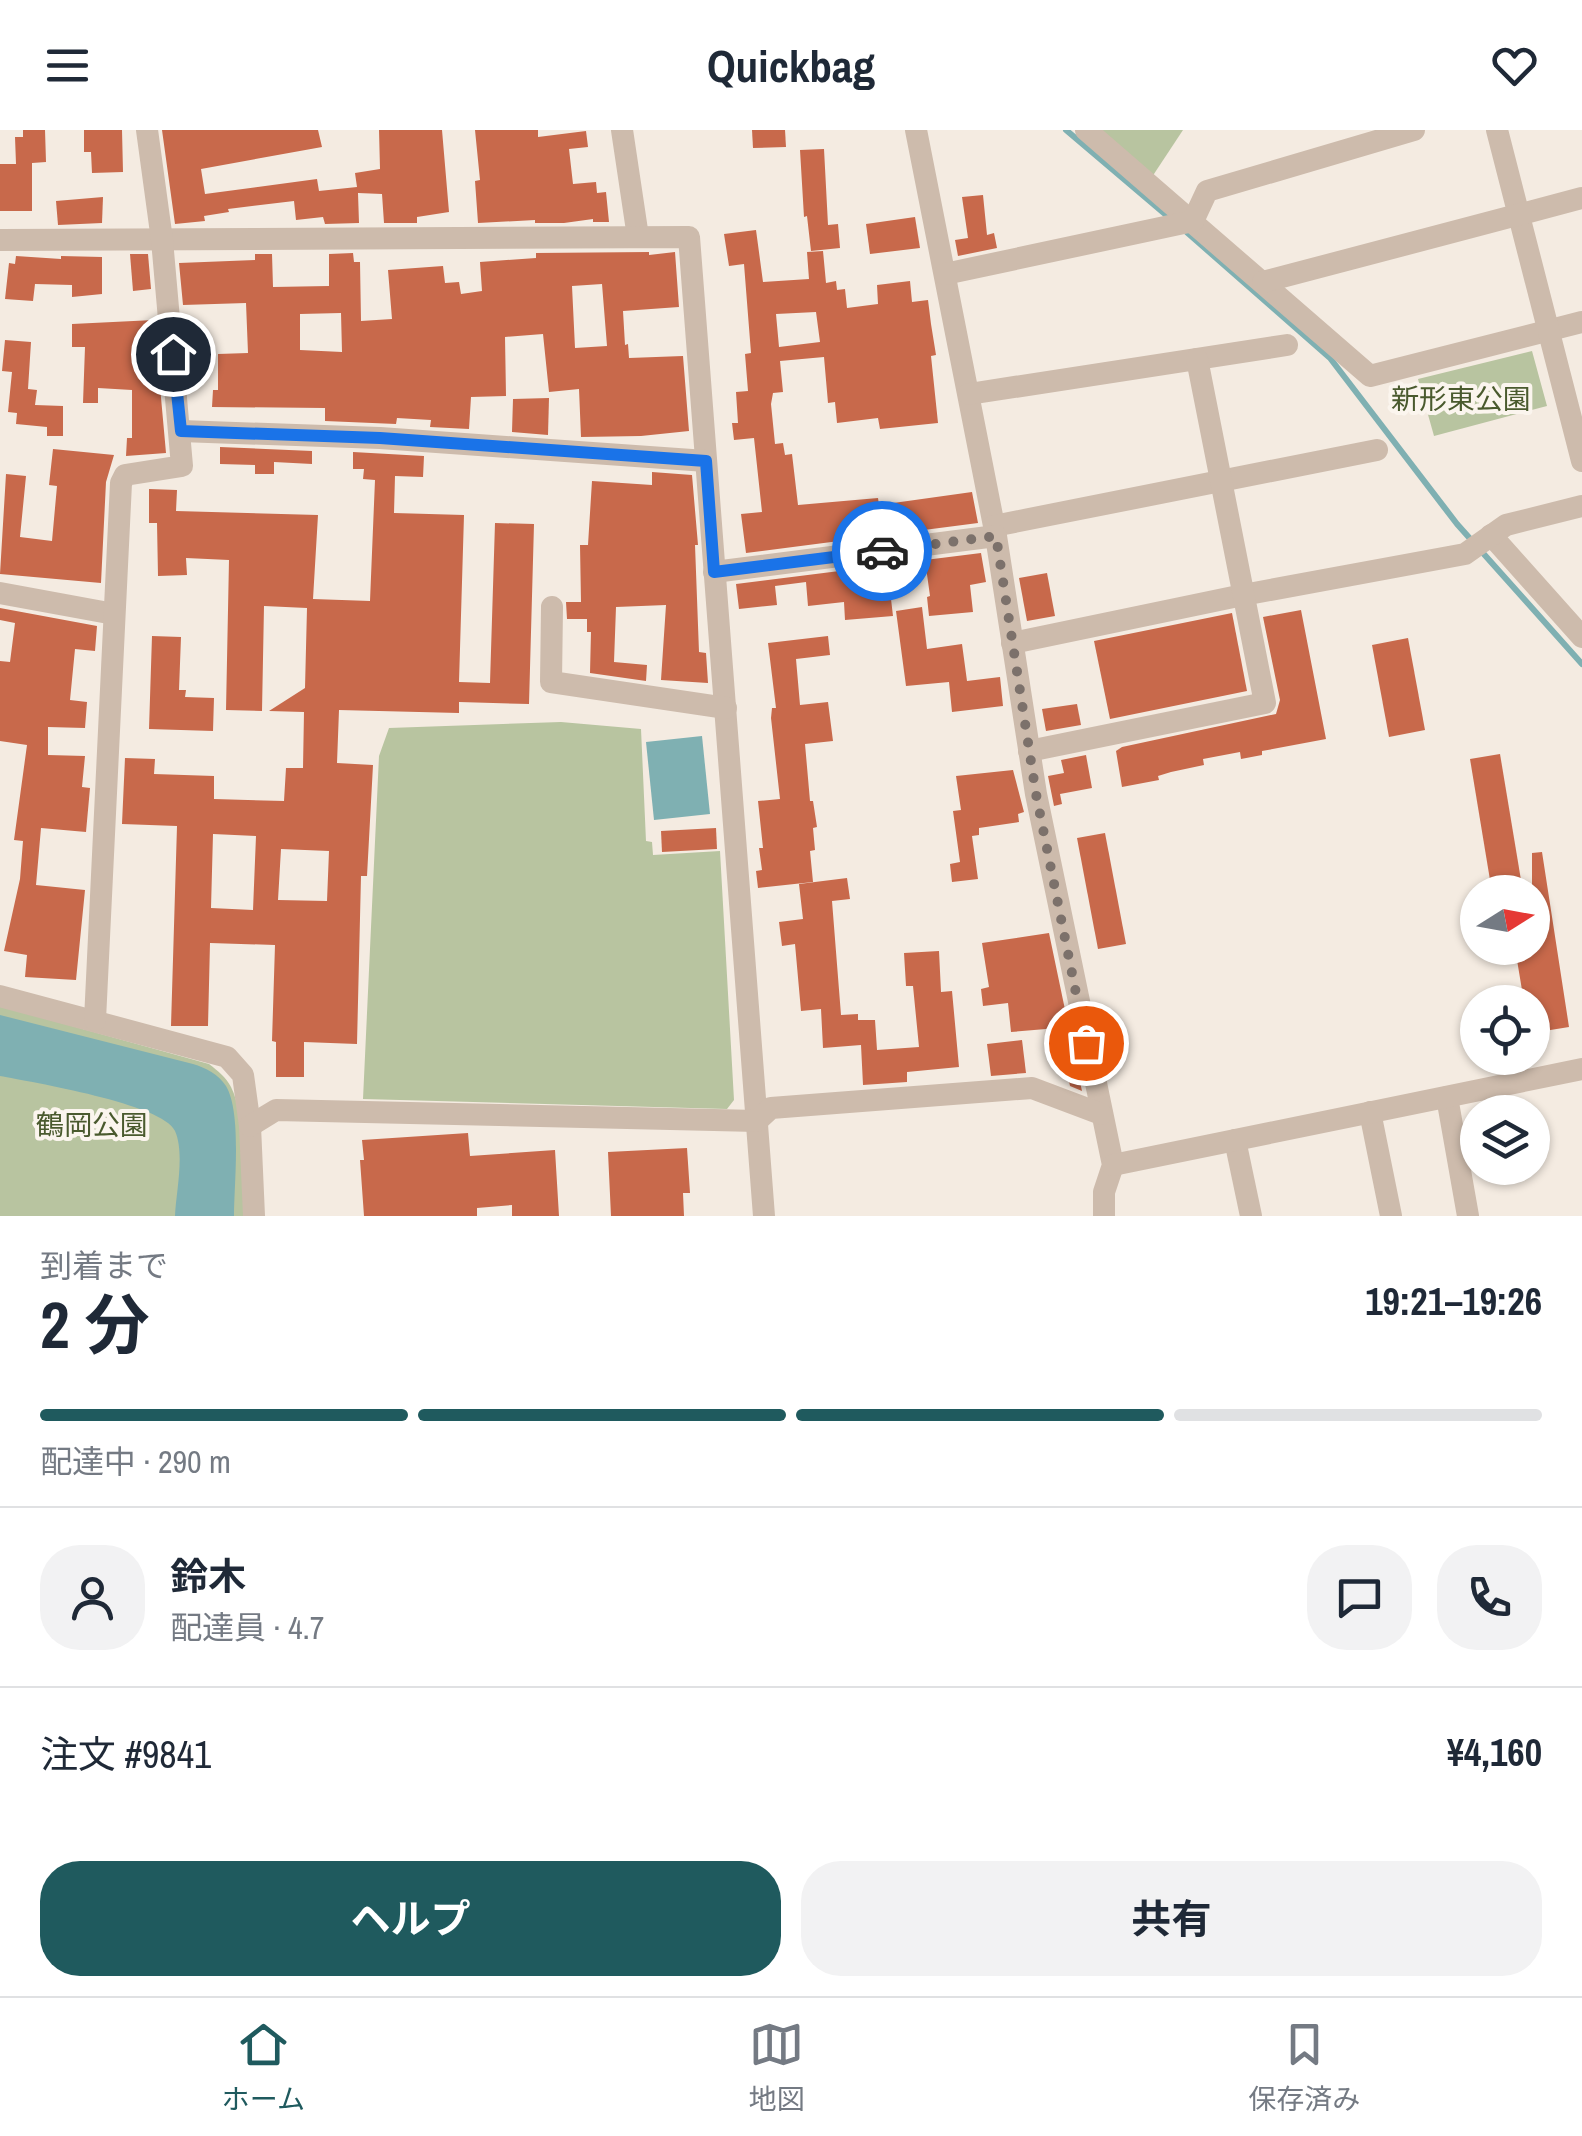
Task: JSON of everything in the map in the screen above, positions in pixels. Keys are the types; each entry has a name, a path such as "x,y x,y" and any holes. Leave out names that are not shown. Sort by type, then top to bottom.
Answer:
{"street":[{"path":"95,1020 121,483 126,475 182,466 162,240 147,130"},
{"path":"622,130 638,238"},
{"path":"916,130 995,531 1029,751 1113,1164 1104,1192 1104,1216"},
{"path":"1086,130 1370,376 1582,322"},
{"path":"1193,220 1207,191 1414,130"},
{"path":"1497,130 1582,460"},
{"path":"1263,282 1582,198"},
{"path":"945,274 1193,220"},
{"path":"0,240 689,237 764,1216"},
{"path":"969,394 1288,344"},
{"path":"1029,751 1264,703 1197,359"},
{"path":"181,431 380,438 706,461"},
{"path":"714,572 995,531 1377,450"},
{"path":"1012,643 1243,594 1465,554 1506,525 1582,506"},
{"path":"1492,535 1582,636"},
{"path":"0,593 114,614"},
{"path":"552,607 551,682 726,708"},
{"path":"0,996 227,1058 243,1075 250,1126 254,1216"},
{"path":"1113,1164 1582,1069"},
{"path":"250,1126 276,1110 757,1121 772,1108 1032,1088 1101,1114"},
{"path":"1447,1097 1468,1216"},
{"path":"1370,1112 1391,1216"},
{"path":"1235,1140 1251,1216"}],"green space":[{"path":"1086,130 1183,130 1148,183"},
{"name":"新形東公園","path":"1532,351 1547,406 1434,436 1418,379"},
{"path":"561,722 641,729 646,841 652,842 653,855 720,851 734,1100 727,1109 363,1099 379,756 389,728"},
{"name":"鶴岡公園","path":"0,1006 209,1064 219,1072 231,1087 240,1116 244,1216 0,1216"}],"water":[{"path":"702,736 710,814 654,820 646,742"},
{"path":"0,1015 193,1064 219,1078 226,1086 234,1113 234,1216 175,1216 178,1140 166,1121 123,1103 0,1076"}],"building":[{"path":"23,130 45,130 46,162 32,163 32,211 0,211 0,164 16,164 15,137 23,137"},
{"path":"84,130 122,130 123,172 92,173 91,152 84,152"},
{"path":"162,130 318,130 322,147 201,169 205,194 317,179 319,191 357,187 355,173 380,169 379,130 442,130 449,212 417,217 417,223 384,223 382,194 358,193 359,223 325,224 323,217 296,220 294,201 228,209 229,212 204,216 205,221 175,224"},
{"path":"475,130 538,130 538,137 586,131 588,147 569,149 573,184 596,182 597,193 606,192 609,222 593,219 478,223 475,181 480,180"},
{"path":"752,130 785,130 786,147 753,148"},
{"path":"824,149 828,225 838,224 840,248 811,251 807,216 804,217 800,150"},
{"path":"983,195 987,235 994,233 997,248 958,256 955,240 968,238 962,197"},
{"path":"103,197 102,223 58,225 56,201"},
{"path":"915,217 920,248 870,254 866,224"},
{"path":"756,230 763,282 809,279 807,252 823,251 826,283 836,281 837,290 845,289 847,308 878,304 877,285 910,281 912,302 928,300 936,355 931,356 938,423 880,429 878,418 837,423 835,402 828,403 824,357 780,361 783,392 773,393 771,404 775,444 783,443 785,455 792,454 798,505 878,498 879,505 972,492 978,523 746,553 741,514 762,512 754,438 734,440 732,423 738,423 736,392 748,391 745,354 751,353 744,264 729,266 724,234","holes":["816,312 820,342 779,347 776,314"]},
{"path":"675,252 679,307 623,311 625,345 628,344 629,358 683,356 689,431 581,437 579,389 549,392 543,334 505,337 506,396 471,397 469,429 430,427 431,420 397,418 396,424 325,421 325,408 212,407 213,390 218,390 218,354 248,353 246,303 183,305 179,263 255,260 255,254 272,254 273,287 329,286 329,254 353,253 354,262 360,262 361,321 392,319 388,270 443,266 445,283 459,282 461,294 482,291 480,262 536,258 536,253","holes":["602,284 607,346 575,348 572,286","341,313 342,352 300,350 300,314"]},
{"path":"130,254 148,254 151,289 133,291"},
{"path":"16,256 102,257 102,294 72,297 72,285 35,284 33,301 5,299 9,263 15,264"},
{"path":"154,320 166,453 126,456 127,438 132,438 132,390 98,388 98,403 83,403 85,347 72,347 72,324"},
{"path":"5,340 31,342 28,389 37,390 35,405 63,406 63,436 47,436 47,427 16,424 17,413 8,412 12,372 2,371"},
{"path":"549,398 548,435 512,432 513,399"},
{"path":"220,447 312,451 312,464 274,462 274,474 255,474 255,465 220,464"},
{"path":"53,449 114,455 106,482 101,583 0,574 6,474 26,476 20,537 52,541 57,486 49,485"},
{"path":"353,452 424,456 423,477 395,476 394,513 464,515 459,682 490,683 495,523 534,524 529,704 459,702 459,713 339,710 337,763 373,765 367,876 361,876 357,1044 304,1042 304,1077 276,1077 276,1042 272,1041 275,945 210,943 208,1026 171,1026 177,826 122,824 125,758 155,759 154,774 214,776 214,799 284,801 286,768 303,768 304,712 269,711 305,688 307,608 264,606 262,711 226,710 229,560 186,558 187,575 158,576 157,523 149,523 149,489 177,490 176,511 318,515 313,599 370,601 375,480 363,479 364,469 353,469","holes":["213,834 256,836 253,910 211,908","281,849 329,851 327,901 278,900"]},
{"path":"652,472 692,475 698,545 699,652 706,653 708,683 661,680 666,605 616,607 614,662 647,665 646,681 590,673 591,632 587,632 587,619 567,619 566,602 581,602 580,545 588,545 592,481 652,485"},
{"path":"981,553 986,582 970,585 973,612 929,616 925,560"},
{"path":"887,565 893,616 845,620 844,602 808,606 806,582 775,586 777,605 739,609 736,584"},
{"path":"1047,573 1055,616 1027,621 1019,578"},
{"path":"922,607 927,649 962,644 967,681 1000,677 1003,706 952,712 949,682 906,686 896,611"},
{"path":"0,608 97,626 95,651 75,649 70,700 87,702 85,728 48,727 48,755 85,756 82,787 90,788 86,832 41,828 36,885 85,890 76,980 25,977 27,955 4,951 20,879 23,841 14,840 27,745 0,741 0,661 10,662 15,623 0,620"},
{"path":"1301,610 1326,739 1241,759 1240,752 1203,759 1204,765 1122,787 1116,751 1122,747 1276,714 1280,700 1263,617"},
{"path":"1232,613 1247,691 1110,719 1094,641"},
{"path":"152,636 181,637 179,690 186,690 185,697 214,698 213,731 149,729"},
{"path":"828,636 830,655 796,659 800,705 828,702 833,741 805,744 810,801 817,827 813,828 815,850 810,851 813,882 758,888 756,871 762,870 759,848 763,848 758,801 780,799 768,643"},
{"path":"1408,638 1425,730 1389,737 1372,645"},
{"path":"1077,704 1081,725 1046,731 1042,709"},
{"path":"1500,754 1520,875 1489,875 1470,759"},
{"path":"1086,755 1092,788 1060,794 1062,804 1054,806 1048,776 1064,773 1061,760"},
{"path":"1013,770 1024,812 1018,814 1019,822 979,828 979,835 972,836 978,879 952,882 950,864 960,862 953,811 961,810 956,776"},
{"path":"716,828 717,849 662,852 661,831"},
{"path":"1105,833 1126,944 1098,949 1077,838"},
{"path":"1542,852 1546,875 1532,875 1532,853"},
{"path":"847,878 850,899 832,901 841,1015 858,1014 858,1020 875,1020 877,1050 919,1047 913,986 906,986 904,953 939,951 941,992 952,991 959,1067 907,1072 907,1082 863,1085 861,1045 823,1048 821,1009 801,1011 795,944 782,946 779,922 803,919 799,884"},
{"path":"1550,904 1569,1027 1550,1030 1550,985 1521,985 1518,965 1550,965"},
{"path":"1049,933 1082,1091 1070,1086 1058,1028 1011,1032 1008,1003 983,1006 981,989 989,987 982,943"},
{"path":"1022,1040 1026,1073 991,1076 987,1044"},
{"path":"468,1133 470,1156 555,1150 559,1216 512,1216 512,1205 477,1208 477,1216 364,1216 362,1140"},
{"path":"687,1148 690,1193 683,1193 684,1216 611,1216 608,1152"}],"waterway":[{"path":"1066,130 1172,220"},
{"path":"1182,228 1330,358 1457,524 1582,664"}],"way so far":[{"path":"882,551 996,536 1036,794 1086,1043"}],"route":[{"path":"173,354 181,431 380,438 706,461 714,572 882,551"}]}
